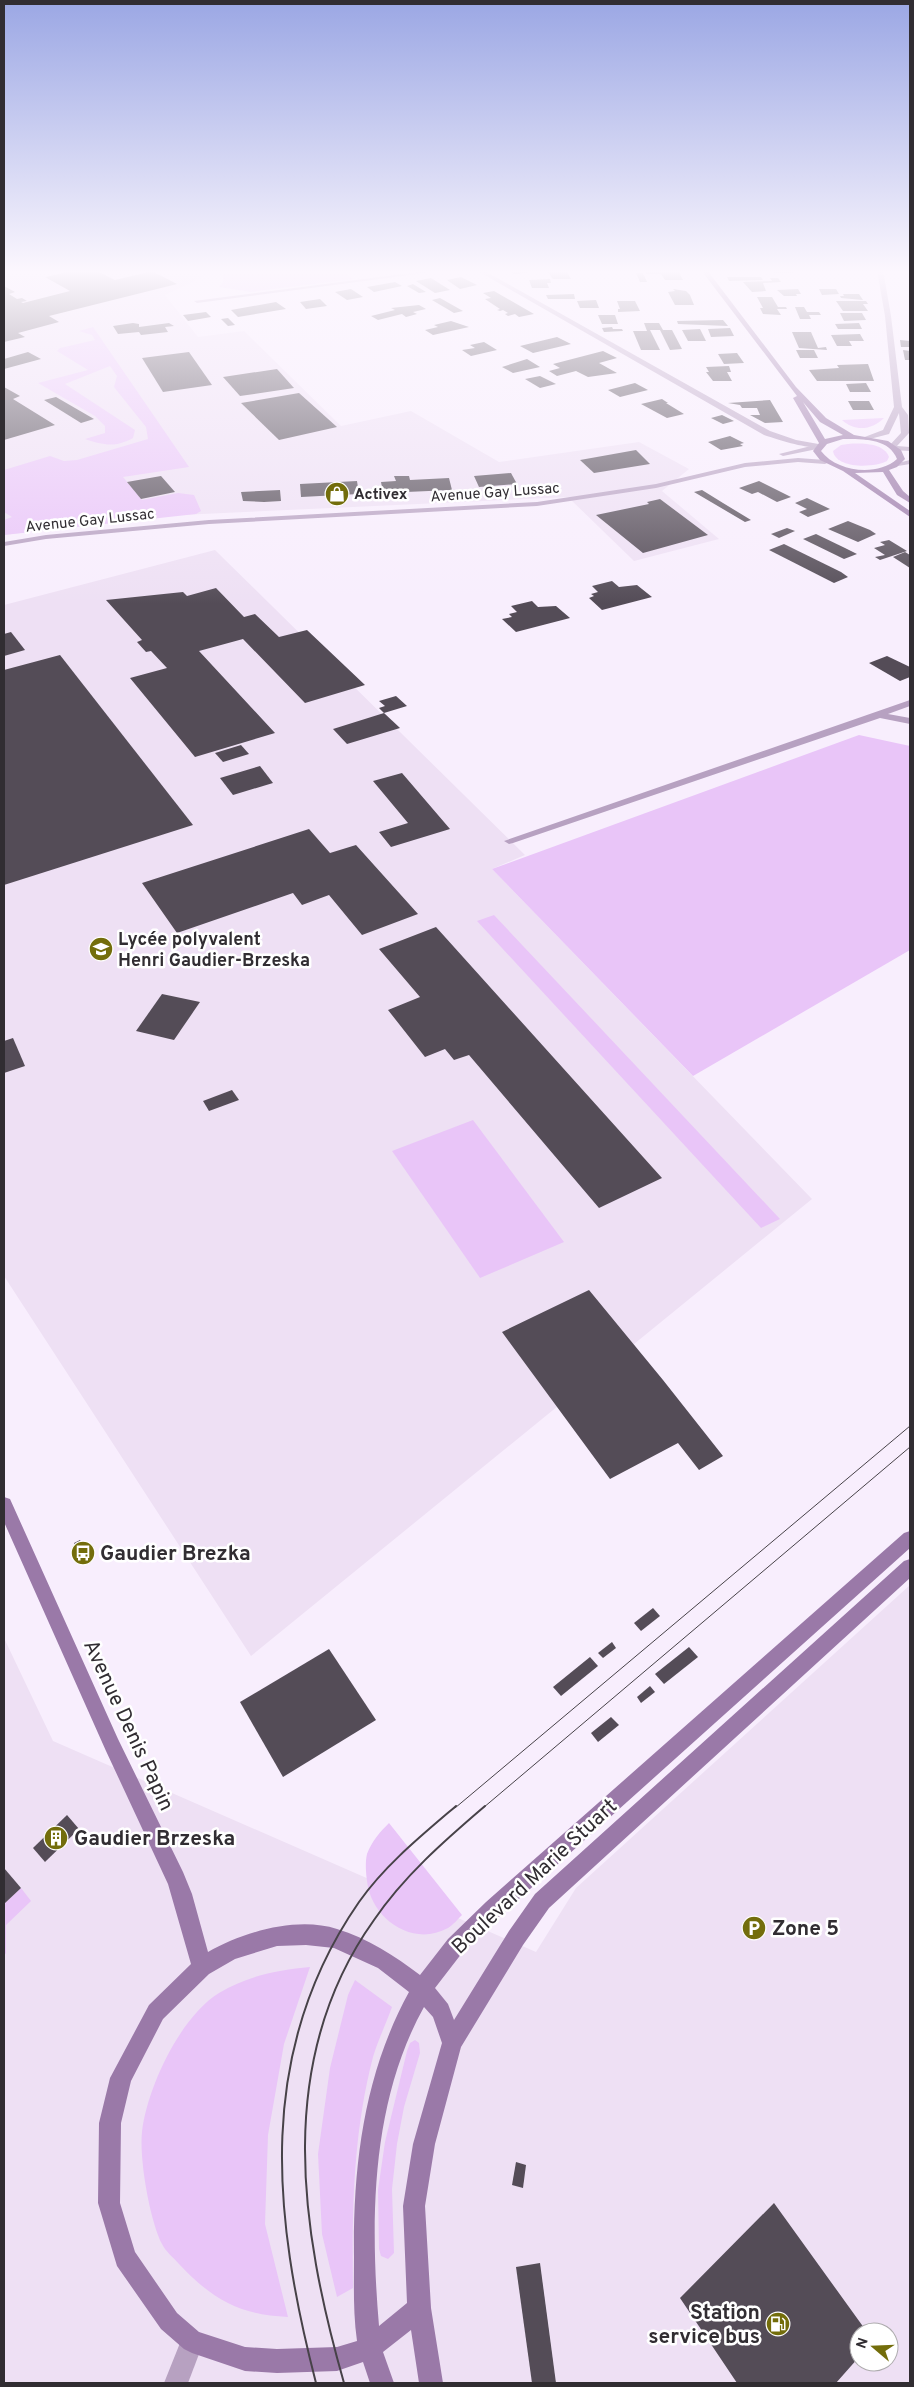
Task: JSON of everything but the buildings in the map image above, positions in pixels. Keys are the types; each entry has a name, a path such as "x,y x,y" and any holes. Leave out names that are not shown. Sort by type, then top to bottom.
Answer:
{"main road":[{"path":"789,381 823,420 852,437"},
{"path":"794,388 799,403 821,445"},
{"path":"844,469 873,471 886,469 898,464 901,459 900,453 894,447 866,438 852,437 835,439 821,445 817,451 825,462 844,469 910,515"},
{"path":"886,469 900,493 910,501"},
{"name":"Avenue Denis Papin","path":"4,1504 112,1745 176,1879 182,1894 202,1967"},
{"name":"Boulevard Marie Stuart","path":"382,2383 370,2348 366,2309 364,2211 368,2157 379,2098 395,2042 422,1989 455,1945 493,1909 910,1538"},
{"path":"431,2383 419,2308 414,2206 424,2144 452,2043 512,1944 542,1901 910,1567"},
{"path":"419,2308 370,2348 337,2359 277,2361 245,2359 192,2341 169,2321 125,2258 109,2203 110,2122 121,2078 156,2012 202,1967 232,1950 276,1936 306,1934 335,1938 385,1960 422,1989 441,2011 452,2043"}],"street":[{"path":"676,381 767,433 795,442 821,445"},
{"path":"866,438 886,432 891,426 898,406 896,381"},
{"path":"898,406 904,415 904,433 894,447 910,449"},
{"name":"Avenue Gay Lussac","path":"745,466 770,457 821,445"},
{"name":"Avenue Gay Lussac","path":"4,544 46,537 208,522 537,504 656,486 745,466 798,460 825,462"},
{"path":"898,464 910,462"},
{"path":"509,840 910,703"},
{"path":"879,715 910,721"},
{"path":"176,2383 192,2341"}],"shaded area":[{"path":"4,381 295,381 341,426 411,411 499,462 639,442 689,469 662,491 719,539 634,561 568,497 159,516 4,535"},
{"path":"72,381 65,384 135,430 133,438 115,444 103,444 85,439 105,433 105,426 95,416 38,383"},
{"path":"116,381 130,381 189,467 123,477 142,500 178,493 194,495 201,511 196,514 4,535 4,520 12,517 4,512 4,470 50,456 64,461 77,460 148,439 146,427 114,387"},
{"path":"884,418 874,425 863,428 852,426 842,420"},
{"path":"841,445 877,446 886,452 889,457 887,461 874,465 848,464 836,457 833,451"},
{"path":"215,550 525,855 492,869 812,1199 251,1656 4,1276 4,605"},
{"path":"859,735 910,746 910,950 693,1076 492,869"},
{"path":"494,915 780,1219 761,1228 477,921"},
{"path":"473,1120 564,1242 480,1278 392,1151"},
{"path":"910,1585 910,2383 4,2383 4,1638 53,1741 536,1952 576,1888"},
{"path":"389,1823 462,1915 448,1928 434,1933 408,1932 396,1926 376,1907 367,1881 366,1857 379,1833"},
{"path":"21,1888 31,1901 6,1925 6,1953 4,1956 4,1904"},
{"path":"310,1967 284,2044 268,2135 265,2224 288,2317 271,2316 241,2309 215,2296 191,2276 163,2247 153,2221 146,2190 142,2158 142,2132 145,2114 158,2075 179,2036 205,2004 219,1993 252,1978 275,1972"},
{"path":"355,1980 392,2007 373,2057 361,2114 355,2172 353,2288 337,2297 322,2234 318,2154 330,2068 348,1995"},
{"path":"415,2040 419,2043 420,2053 404,2107 397,2144 392,2189 394,2253 388,2259 381,2256 379,2249 378,2190 385,2142 407,2051 410,2043"}],"tram line":[{"path":"455,1808 910,1426"},
{"path":"483,1808 910,1447"},
{"path":"316,2383 301,2321 290,2258 283,2197 282,2136 288,2076 302,2017 326,1959 369,1888 417,1839 456,1806"},
{"path":"344,2383 316,2265 308,2205 305,2146 309,2087 321,2030 342,1974 374,1920 411,1874 485,1806"}],"place":[{"name":"Activex","path":"337,494"},
{"name":"Lycée polyvalent Henri Gaudier-Brzeska","path":"101,949"},
{"name":"Gaudier Brezka","path":"83,1553"},
{"name":"Gaudier Brzeska","path":"56,1838"},
{"name":"Zone 5","path":"754,1928"},
{"name":"Station service bus","path":"778,2324"}]}
